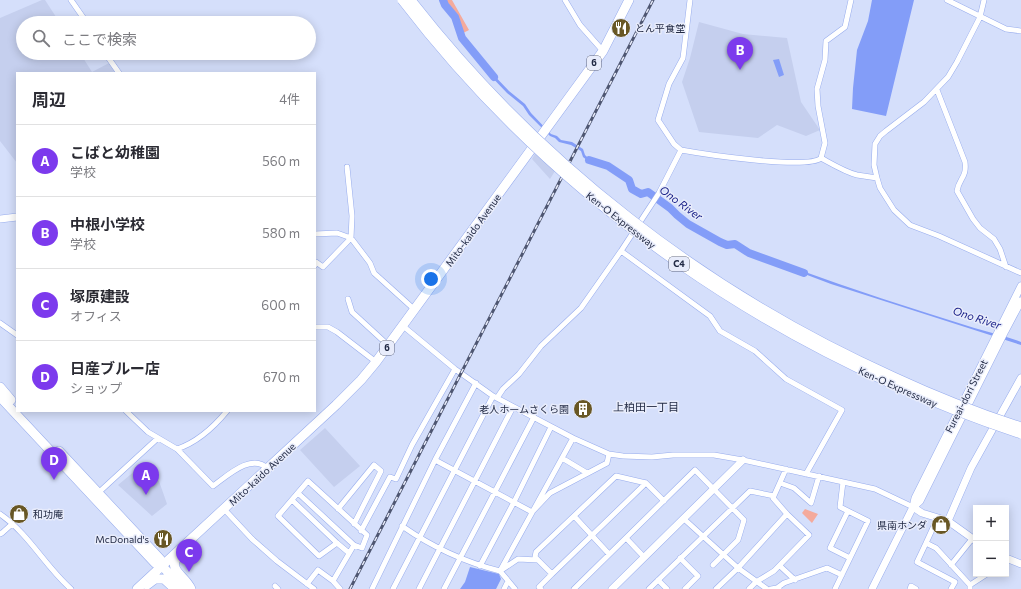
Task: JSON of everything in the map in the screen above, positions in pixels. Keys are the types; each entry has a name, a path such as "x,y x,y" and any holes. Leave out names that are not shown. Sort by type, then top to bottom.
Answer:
{"highway":[{"name":"Ken-O Expressway","path":"402,0 458,67 501,113 540,151 597,202 670,258 743,306 839,360 951,410 1021,434"},
{"name":"Ken-O Expressway","path":"411,0 454,52 519,121 582,179 623,213 669,247 746,300 816,340 914,386 1021,427"},
{"name":"Mito-kaido Avenue","path":"136,589 268,469 362,380 389,346 603,50 629,0"},
{"path":"0,387 16,405"},
{"path":"0,397 131,532 160,559 161,565 184,589"},
{"path":"23,412 96,495"},
{"path":"131,532 141,533 158,550 166,552 172,550 195,531 199,531"},
{"path":"131,532 132,542 149,563 148,571 136,584 136,589"},
{"path":"190,540 185,550 176,558 175,565 176,570 189,584 191,589"},
{"path":"144,589 152,580 160,578 167,580 175,589"}],"street":[{"path":"71,0 82,16"},
{"path":"565,0 580,25 603,50"},
{"path":"690,0 683,58 669,84 658,120 674,144 681,150 774,162 810,162 821,158 826,142 818,106 817,89 824,60 826,41 845,27 851,0"},
{"path":"947,0 1006,29 1021,31"},
{"path":"984,0 980,17 958,62 937,90 880,136 875,144 874,165 880,188 894,210 910,225 939,236 1021,274"},
{"path":"111,60 118,72"},
{"path":"937,90 966,162 965,176 957,191 961,200 980,228 994,239 1000,249 1006,267"},
{"path":"393,589 495,397 519,374 541,346 581,308 659,194 681,150"},
{"path":"821,158 857,175 877,178"},
{"path":"316,262 323,267 351,238 352,216 347,167"},
{"path":"0,218 16,217"},
{"path":"316,234 337,233 351,238 370,263 374,273 415,310"},
{"path":"621,251 710,316 720,331 755,351 786,379 842,410 806,474"},
{"name":"Fureai-dori Street","path":"872,589 914,507 914,498 995,345 1021,286"},
{"path":"348,299 352,312 389,346"},
{"name":"Fureai-dori Street","path":"1002,330 1021,301"},
{"path":"0,323 16,334"},
{"path":"403,326 454,369 495,397 551,427 609,454 652,457 673,455 714,455 875,489 914,507 922,513 937,519 948,521 973,539"},
{"path":"316,327 328,327 337,332 376,362"},
{"path":"361,531 390,477 396,479 412,445 454,369"},
{"path":"948,521 971,468 1021,378"},
{"path":"372,589 435,460 476,383"},
{"path":"419,589 513,407"},
{"path":"127,412 146,430 177,449 213,486 234,471 252,462 264,465 268,469"},
{"path":"177,449 195,441 213,427 226,412"},
{"path":"444,589 534,417"},
{"path":"480,566 551,427"},
{"path":"96,495 158,438"},
{"path":"500,571 573,438"},
{"path":"532,512 550,493 607,463 609,454"},
{"path":"562,458 587,473"},
{"path":"435,460 532,512"},
{"path":"613,589 743,460"},
{"path":"338,509 374,464 381,472 354,524"},
{"path":"749,589 756,582 780,566 809,535 772,498 786,469"},
{"path":"574,589 695,470 744,520 738,540 713,565"},
{"path":"552,574 535,557 536,552 616,476 646,483 664,501"},
{"path":"780,483 794,488 811,503 819,476"},
{"path":"298,493 354,545 362,548 367,535 308,481 278,516 319,556 337,543"},
{"path":"835,589 868,521 840,506 843,482"},
{"path":"541,589 539,587 646,483"},
{"path":"649,589 750,490 774,496"},
{"path":"292,500 349,553"},
{"path":"224,509 277,561 314,589"},
{"path":"848,511 830,548 850,558"},
{"path":"0,514 31,542 50,568 71,589"},
{"path":"716,589 738,568 787,514"},
{"path":"574,516 609,554"},
{"path":"684,519 738,568 767,589"},
{"path":"937,519 917,562 955,582 951,589"},
{"path":"0,534 12,524"},
{"path":"402,526 420,539 440,549 480,566 500,571 515,589"},
{"path":"626,538 644,557"},
{"path":"951,565 973,541"},
{"path":"926,543 936,548 970,587 983,577"},
{"path":"333,580 354,545"},
{"path":"680,558 698,576 684,589"},
{"path":"500,571 518,559 538,560"},
{"path":"1009,559 1021,564"},
{"path":"780,566 795,580"},
{"path":"776,589 784,583 827,568 842,575"},
{"path":"307,584 318,570 333,580 340,589"},
{"path":"658,580 667,589"},
{"path":"504,589 508,581"},
{"path":"910,589 911,586 916,589"}],"shaded area":[{"path":"45,0 55,16 16,16 16,60 84,60 92,72 16,72 16,162 0,141 0,18"},
{"path":"446,0 452,0 469,30 463,33 456,15"},
{"path":"699,22 743,34 787,38 801,102 820,130 806,136 777,125 758,138 699,132 682,82"},
{"path":"111,62 118,72 92,72"},
{"path":"536,152 555,171 550,179 532,159"},
{"path":"325,428 360,466 334,487 300,450"},
{"path":"142,465 159,481 167,504 152,516 118,485"},
{"path":"805,509 818,514 812,523 802,513"}],"water":[{"path":"872,0 914,0 886,116 852,109 857,50 868,21"},
{"path":"779,59 784,75 779,77 773,60"},
{"path":"487,68 509,91 525,104 531,113 551,134 557,136 561,140 572,142 583,149 585,155 589,159 599,162 598,165 583,157 581,151 571,145 559,142 550,136 529,115 523,106 507,93 485,70"},
{"path":"794,268 903,305 1002,335 1021,342 1021,345 831,284 794,270"},
{"path":"470,567 499,574 501,579 496,589 460,589 465,582"}],"waterway":[{"name":"Ono River","path":"443,0 445,5 455,17 462,38 494,77"},
{"name":"Ono River","path":"589,160 608,166 629,180 632,189 641,194 648,192 670,208 688,224 720,242 727,245 735,244 749,253 804,273"}],"railway":[{"path":"350,589 653,0"}],"place":[{"name":"とん平食堂","path":"621,28"},
{"name":"中根小学校","path":"740,70"},
{"name":"老人ホームさくら園","path":"583,409"},
{"name":"日産ブルー店","path":"54,480"},
{"name":"こばと幼稚園","path":"146,495"},
{"name":"和功庵","path":"19,514"},
{"name":"県南ホンダ","path":"941,525"},
{"name":"McDonald's","path":"163,539"},
{"name":"塚原建設","path":"189,572"}],"district":[{"name":"上柏田一丁目","path":"646,407"}]}
